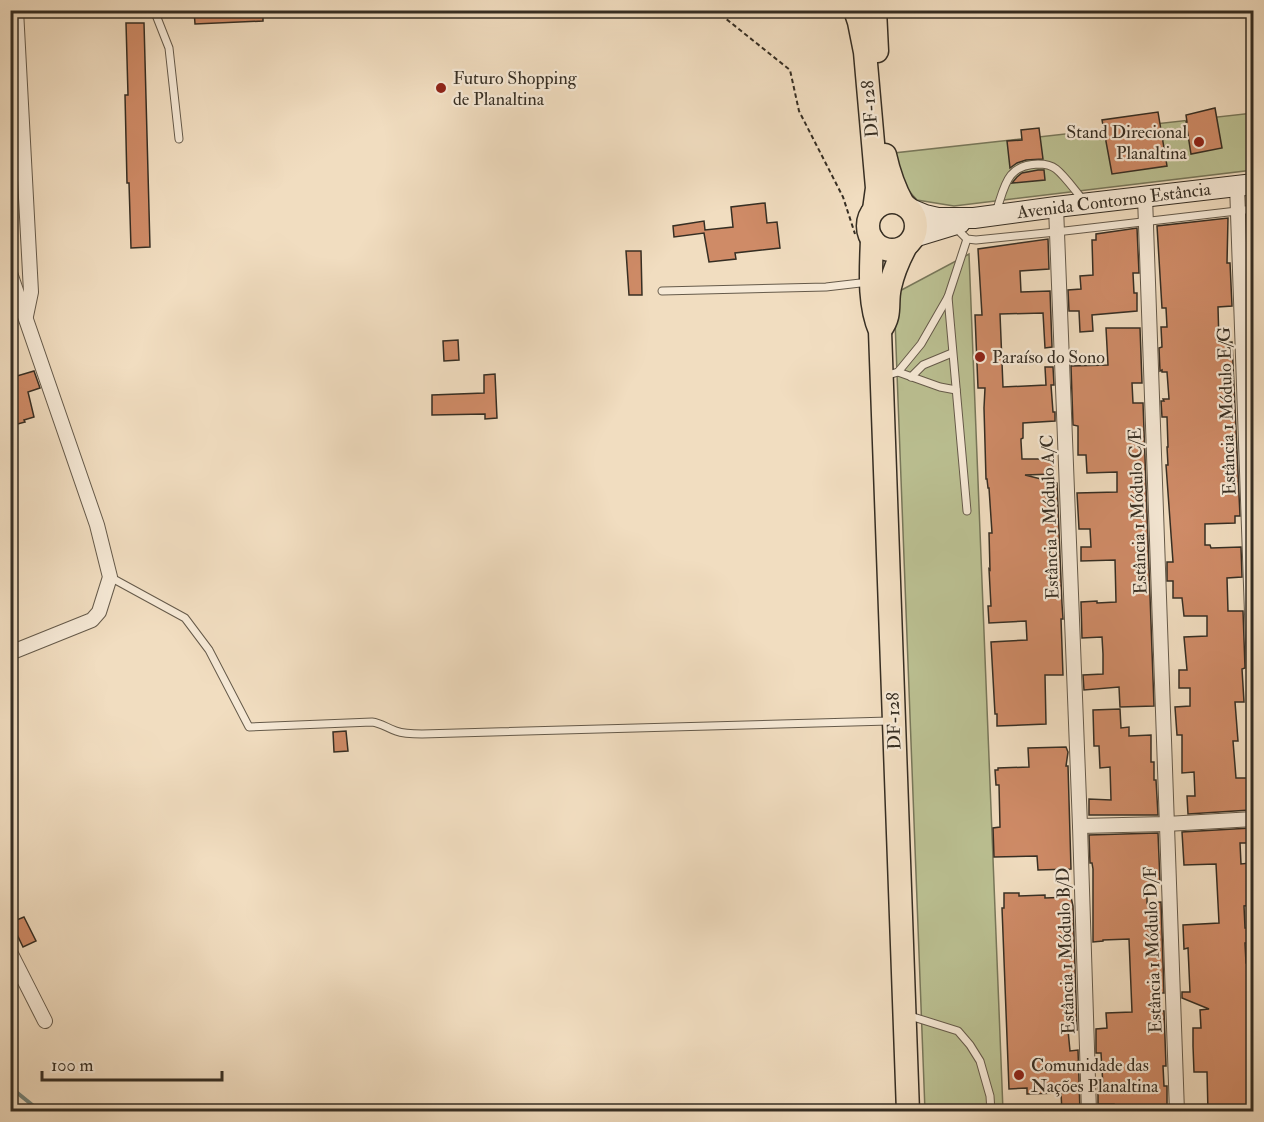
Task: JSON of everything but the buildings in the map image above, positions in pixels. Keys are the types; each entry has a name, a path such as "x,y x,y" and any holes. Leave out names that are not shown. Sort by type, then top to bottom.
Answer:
{"main road":[{"name":"DF-128","path":"855,10 860,22 865,52 877,188 874,210 868,221 869,233 864,237 875,320 880,331 890,374 894,721 908,1112"},
{"name":"DF-128","path":"875,10 882,143 890,177 896,192 915,218 916,231 898,262 890,289 887,320 880,331"},
{"path":"874,210 891,201 906,206"},
{"path":"864,237 887,250 900,249 910,242"}],"street":[{"path":"16,10 32,292 26,318"},
{"name":"Avenida Contorno Estância","path":"906,206 938,218 974,218 1245,184"},
{"name":"Estância 1 Módulo E/G","path":"1245,184 1238,210 1254,671"},
{"name":"Estância 1 Módulo C/E","path":"1145,197 1166,824"},
{"name":"Estância 1 Módulo A/C","path":"1056,207 1080,826"},
{"name":"Avenida Contorno Estância","path":"910,242 960,232 974,218"},
{"path":"10,273 97,525 110,577 99,612 92,620 10,653"},
{"path":"1080,826 1254,819"},
{"name":"Estância 1 Módulo D/F","path":"1166,824 1177,1112"},
{"name":"Estância 1 Módulo B/D","path":"1080,826 1089,1112"},
{"path":"10,952 45,1021"}],"lane":[{"path":"154,10 170,48 179,139"},
{"path":"994,215 1007,180 1014,170 1031,164 1046,164 1056,168 1086,203"},
{"path":"967,511 948,297 960,232 976,240 1254,209"},
{"path":"662,291 826,287 871,282"},
{"path":"890,374 921,344 948,297"},
{"path":"911,377 923,365 952,353"},
{"path":"890,374 911,377 956,390"},
{"path":"110,577 185,618 209,650 249,727 372,722 405,734 422,734 894,721"},
{"path":"904,1015 958,1031 980,1061 990,1096 991,1112"}],"path":[{"path":"715,10 790,70 799,111 864,237"}],"green space":[{"path":"1253,113 1253,170 954,206 917,200 901,182 894,153"},
{"path":"969,254 1003,1111 925,1111 894,294"}],"waterway":[{"path":"10,1087 41,1112"}],"place":[{"name":"Futuro Shopping de Planaltina","path":"441,88"},
{"name":"Stand Direcional Planaltina","path":"1199,142"},
{"name":"Paraíso do Sono","path":"980,357"},
{"name":"Comunidade das Nações Planaltina","path":"1019,1075"}]}
